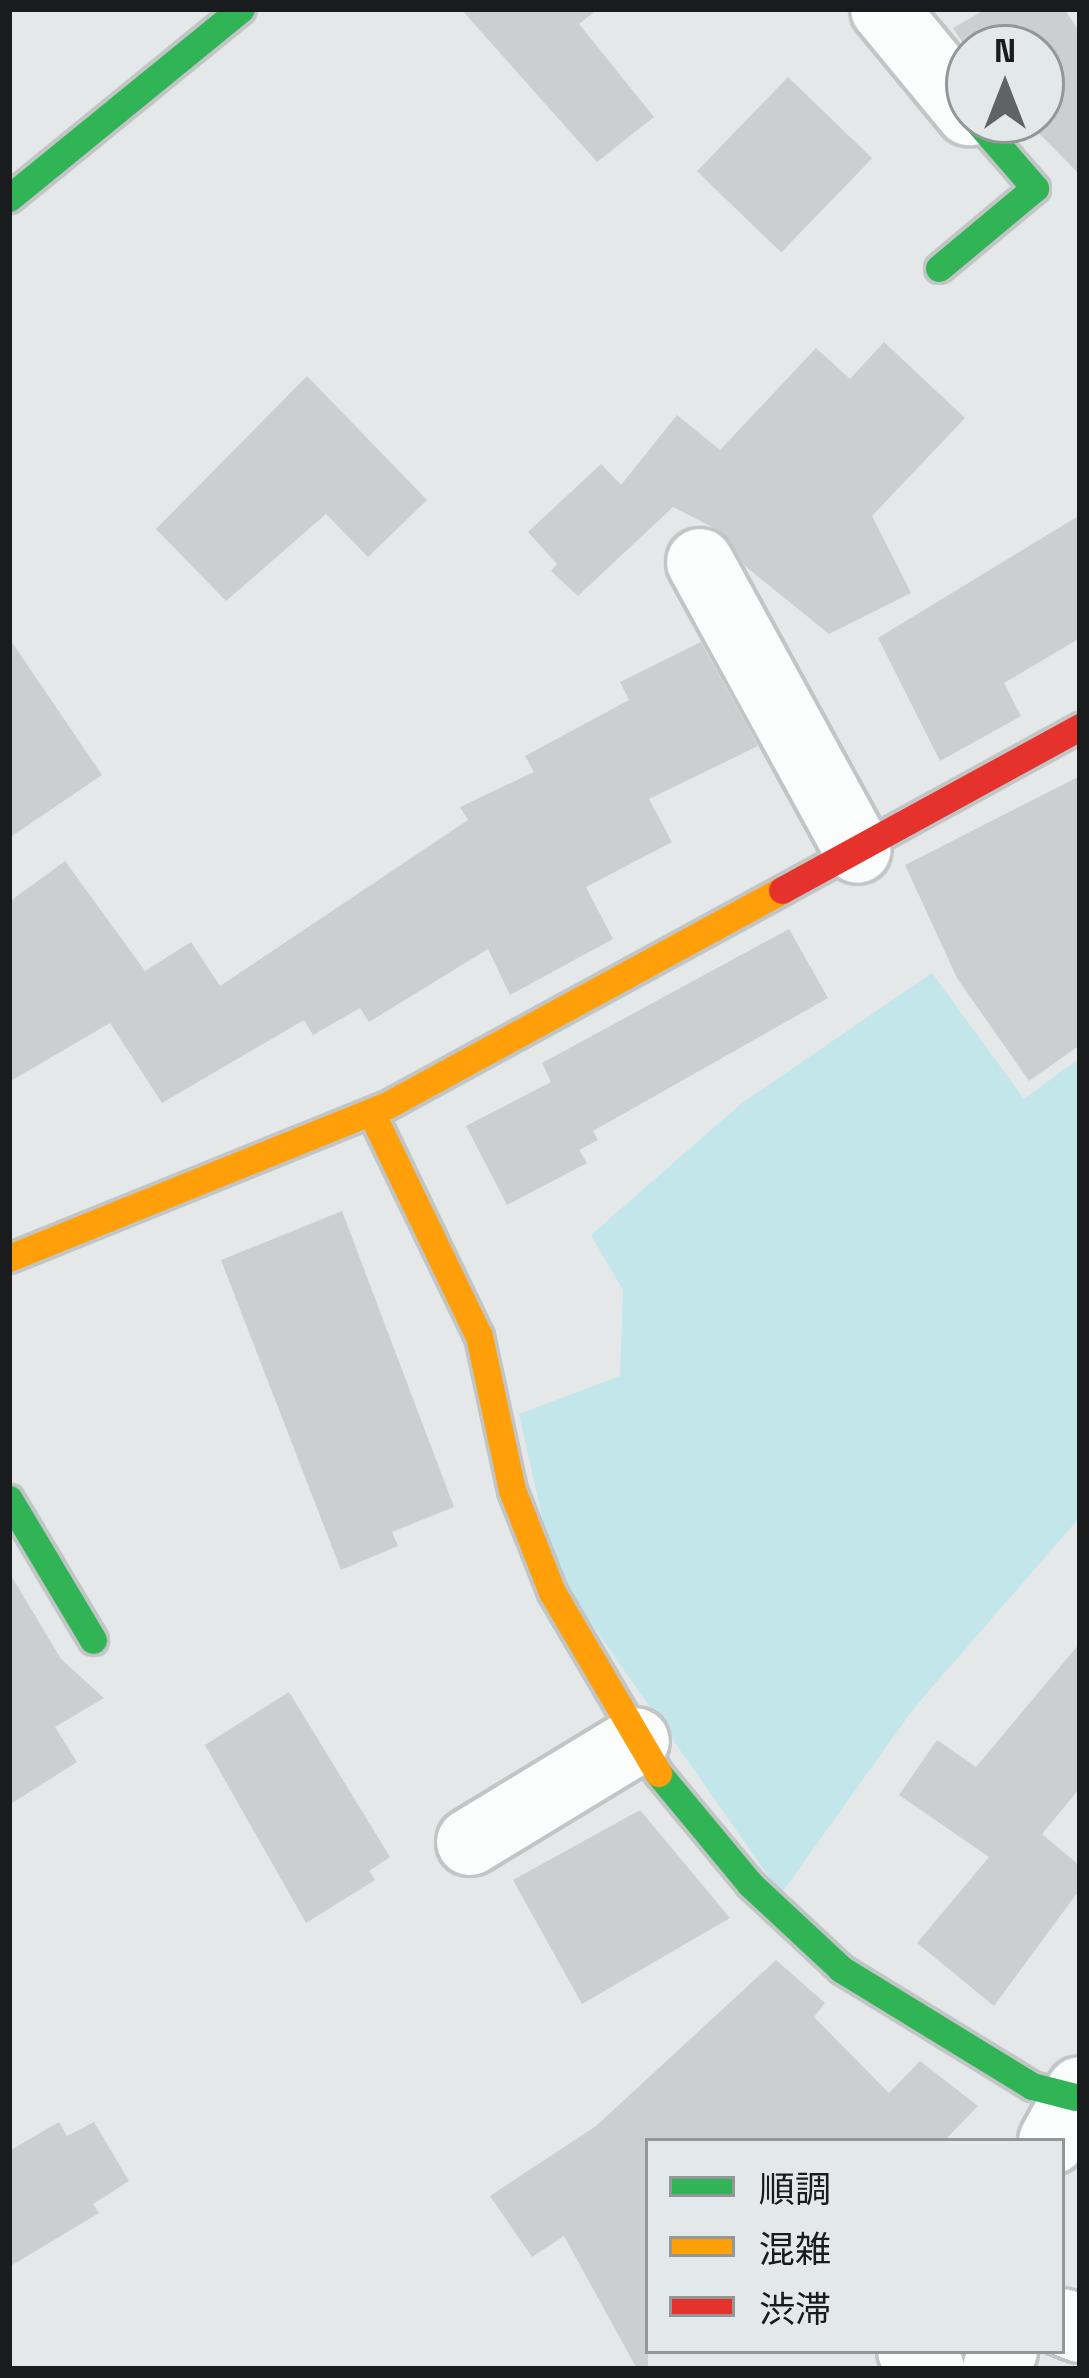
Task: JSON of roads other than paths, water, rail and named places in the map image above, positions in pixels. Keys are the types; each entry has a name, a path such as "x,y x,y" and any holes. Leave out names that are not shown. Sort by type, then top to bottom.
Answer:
{"street":[{"path":"9,198 241,9"},
{"path":"884,9 945,83"},
{"path":"938,268 1034,188 996,144"},
{"path":"700,562 858,850"},
{"path":"9,1258 370,1112 1080,727"},
{"path":"370,1112 479,1336 512,1490 552,1592 636,1741 750,1884 842,1969 1069,2109"},
{"path":"9,1499 93,1640"},
{"path":"470,1842 636,1741"}]}
